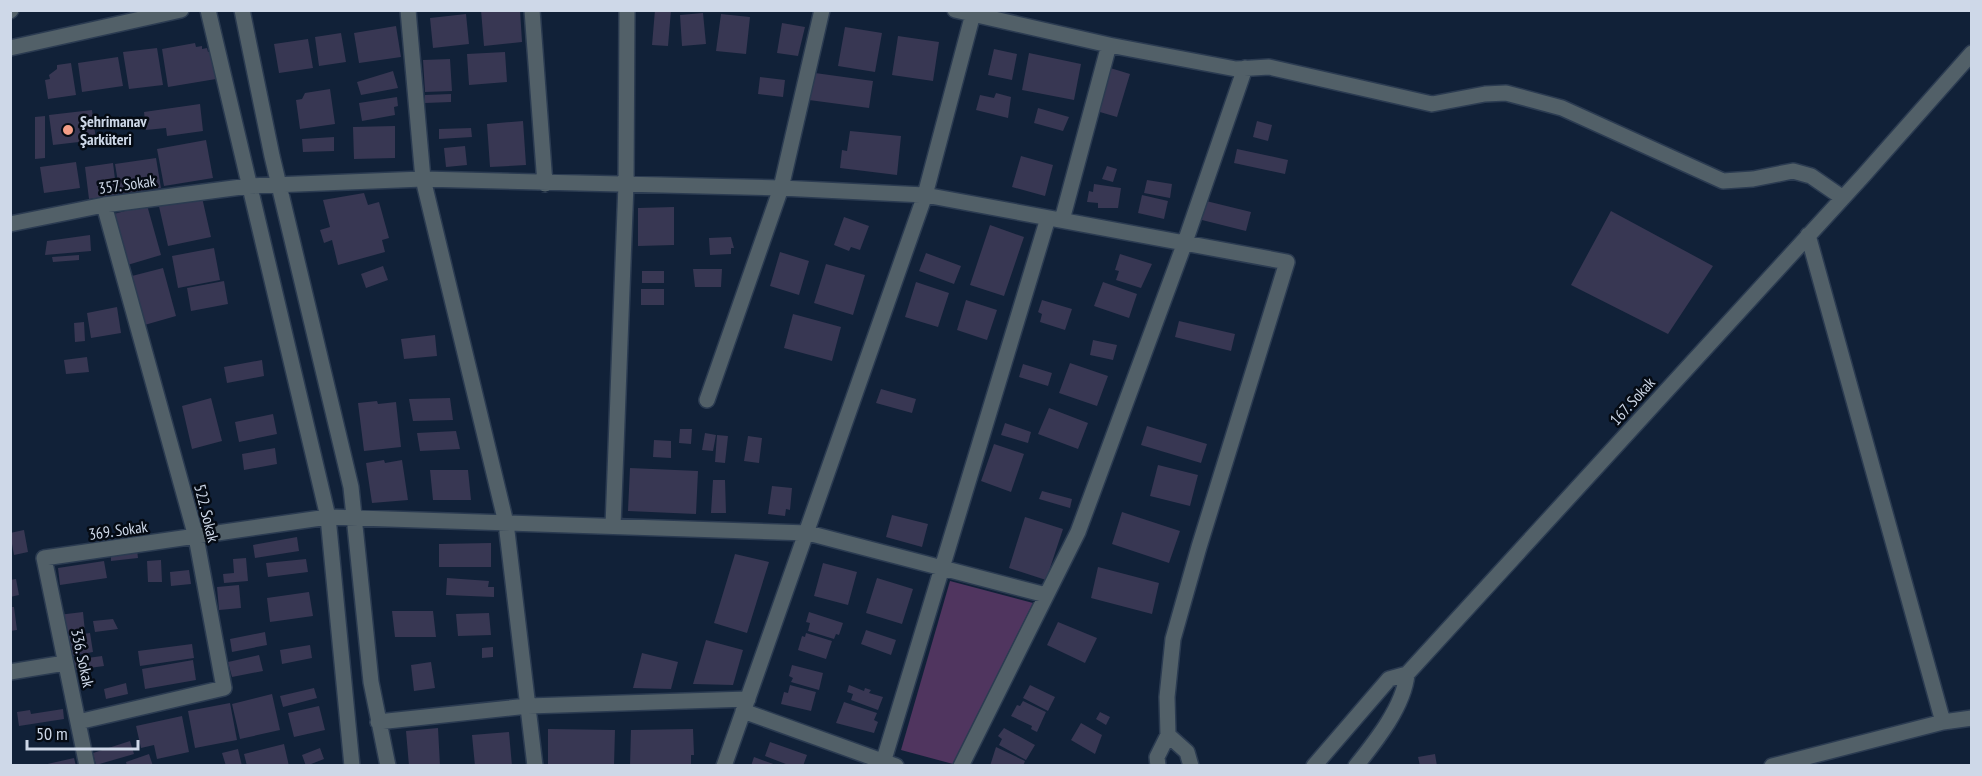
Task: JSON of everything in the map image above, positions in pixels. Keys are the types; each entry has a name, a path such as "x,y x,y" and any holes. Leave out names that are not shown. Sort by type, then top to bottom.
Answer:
{"street":[{"path":"10,48 181,10"},
{"path":"208,10 328,517 352,765"},
{"path":"242,10 279,184 351,487 371,682 388,765"},
{"path":"408,10 423,179 506,523 535,765"},
{"path":"532,10 545,184"},
{"path":"613,526 626,184 627,10"},
{"path":"707,400 780,188 822,10"},
{"path":"955,10 972,11 1109,45 1236,69 1269,66 1432,104 1485,94 1506,93 1562,108 1723,181 1753,179 1793,171 1811,176 1843,198"},
{"path":"724,765 808,533 925,195 972,11"},
{"path":"378,722 528,706 746,705 887,764 942,568 1109,45"},
{"name":"167. Sokak","path":"1314,765 1389,679 1407,674 1843,198 1971,53"},
{"path":"961,765 1077,532 1184,245 1245,68"},
{"name":"357. Sokak","path":"10,224 104,205 279,184 423,179 545,184 780,188 925,195 1184,245 1287,262 1173,639 1167,697 1168,735"},
{"name":"522. Sokak","path":"78,722 224,688 196,537 104,205"},
{"path":"1808,236 1943,722"},
{"name":"369. Sokak","path":"44,558 328,517 808,533 1046,595"},
{"name":"336. Sokak","path":"44,558 87,765"},
{"path":"10,672 65,663"},
{"path":"1356,765 1370,748 1406,690 1407,674"},
{"path":"1772,765 1943,722 1971,718"},
{"path":"1158,765 1157,757 1168,735 1187,752 1191,765"}],"shaded area":[{"path":"950,581 1033,603 953,764 901,750"}],"building":[{"path":"481,10 520,10 522,42 484,46"},
{"path":"655,10 671,10 668,46 652,45"},
{"path":"703,13 706,44 682,46 680,15"},
{"path":"466,14 469,44 433,48 430,18"},
{"path":"721,14 750,17 746,54 716,51"},
{"path":"782,23 805,27 798,56 777,53"},
{"path":"396,26 401,57 359,63 354,33"},
{"path":"845,27 882,33 875,72 838,66"},
{"path":"341,33 346,62 319,66 315,37"},
{"path":"898,36 939,42 933,81 892,75"},
{"path":"308,39 313,68 279,73 274,44"},
{"path":"195,43 196,47 202,46 202,49 207,48 208,52 212,51 216,79 168,87 162,49"},
{"path":"157,48 163,85 129,89 123,52"},
{"path":"994,49 1017,54 1012,80 988,75"},
{"path":"505,52 507,82 469,85 467,54"},
{"path":"1029,53 1081,64 1074,100 1022,90"},
{"path":"118,57 123,86 82,92 78,63"},
{"path":"450,59 452,91 425,92 423,60"},
{"path":"71,63 76,95 48,99 45,80 50,79 49,75 57,69 57,65"},
{"path":"1107,67 1130,74 1117,117 1093,110"},
{"path":"393,71 398,88 361,95 357,82"},
{"path":"815,73 873,81 869,108 809,100"},
{"path":"760,77 785,80 783,97 758,94"},
{"path":"330,89 335,124 300,129 296,100 302,99 305,93"},
{"path":"996,93 1011,97 1008,118 976,110 980,95 994,98"},
{"path":"451,94 451,102 425,103 425,95"},
{"path":"397,97 398,106 394,107 395,115 362,121 359,103"},
{"path":"200,104 203,131 167,136 166,128 146,130 144,112"},
{"path":"1038,108 1069,117 1063,131 1034,123"},
{"path":"92,110 96,140 53,145 49,115"},
{"path":"45,116 45,158 35,159 35,117"},
{"path":"523,121 526,165 490,167 487,124"},
{"path":"1257,121 1272,125 1268,141 1253,137"},
{"path":"395,126 395,158 354,159 353,127"},
{"path":"471,128 472,137 439,139 439,129"},
{"path":"850,131 901,136 897,175 840,168 842,150 847,151"},
{"path":"334,137 334,151 303,152 302,139"},
{"path":"206,140 213,178 164,186 157,149"},
{"path":"465,146 467,165 446,167 444,148"},
{"path":"1237,149 1288,160 1285,174 1234,163"},
{"path":"1021,156 1053,165 1045,196 1012,187"},
{"path":"156,158 161,188 120,194 115,164"},
{"path":"76,162 80,188 44,193 40,167"},
{"path":"113,163 117,195 89,199 85,167"},
{"path":"1107,166 1117,169 1113,182 1102,179"},
{"path":"1147,180 1172,184 1170,198 1144,193"},
{"path":"1094,184 1121,188 1118,208 1098,208 1098,203 1087,202 1089,191 1093,192"},
{"path":"201,193 211,237 168,246 158,202"},
{"path":"364,193 368,205 379,202 389,238 382,240 385,252 338,265 332,240 324,243 320,230 330,227 323,200"},
{"path":"1142,195 1168,201 1164,219 1138,213"},
{"path":"1202,200 1251,212 1246,231 1198,219"},
{"path":"147,205 161,255 124,266 110,215"},
{"path":"674,207 674,245 638,246 638,208"},
{"path":"1611,211 1713,266 1668,334 1571,285"},
{"path":"844,217 869,226 860,250 851,247 849,251 834,245"},
{"path":"990,225 1024,237 1004,296 970,285"},
{"path":"90,235 91,251 45,255 47,241"},
{"path":"731,237 734,248 731,248 731,254 710,255 709,238"},
{"path":"214,248 220,280 178,288 172,256"},
{"path":"780,252 809,261 799,295 770,286"},
{"path":"926,253 961,266 954,284 919,271"},
{"path":"1120,254 1152,264 1141,288 1116,280 1119,271 1115,270"},
{"path":"79,255 79,260 53,262 52,257"},
{"path":"826,264 865,275 853,315 814,303"},
{"path":"383,266 388,280 366,288 361,274"},
{"path":"163,268 176,316 141,326 128,277"},
{"path":"693,269 722,269 721,287 695,287"},
{"path":"642,271 664,271 664,283 642,283"},
{"path":"224,281 228,304 191,311 187,288"},
{"path":"916,282 949,293 938,327 905,317"},
{"path":"1103,282 1137,294 1129,318 1094,306"},
{"path":"641,289 664,289 664,305 641,305"},
{"path":"966,300 997,310 987,340 957,330"},
{"path":"1042,300 1072,309 1065,330 1040,322 1042,314 1038,312"},
{"path":"117,307 121,333 91,338 87,313"},
{"path":"793,314 841,327 832,361 784,348"},
{"path":"1179,321 1235,334 1231,351 1175,337"},
{"path":"84,322 85,341 75,342 74,323"},
{"path":"435,335 437,356 404,359 401,339"},
{"path":"1093,340 1117,345 1113,360 1090,355"},
{"path":"87,357 89,372 66,374 64,360"},
{"path":"262,360 264,376 227,383 224,367"},
{"path":"1070,363 1108,376 1097,406 1059,393"},
{"path":"1023,364 1052,373 1048,386 1019,377"},
{"path":"881,389 916,399 912,413 876,403"},
{"path":"211,398 222,441 192,449 182,406"},
{"path":"450,398 453,420 413,421 409,399"},
{"path":"377,401 378,404 396,402 401,447 364,451 358,403"},
{"path":"1049,408 1088,423 1078,449 1038,434"},
{"path":"273,414 277,434 239,442 235,422"},
{"path":"1005,423 1031,432 1028,443 1001,435"},
{"path":"1147,426 1207,444 1201,463 1141,445"},
{"path":"680,429 692,429 691,444 679,443"},
{"path":"456,431 460,449 420,451 417,433"},
{"path":"705,433 716,435 713,451 702,450"},
{"path":"717,435 728,436 725,463 715,462"},
{"path":"748,436 762,438 759,463 744,461"},
{"path":"654,440 671,441 671,458 653,457"},
{"path":"994,444 1024,454 1011,492 981,481"},
{"path":"275,448 277,464 244,470 242,454"},
{"path":"384,460 385,463 402,460 408,500 372,503 366,463"},
{"path":"1158,465 1198,475 1190,506 1150,496"},
{"path":"630,468 698,471 696,514 628,511"},
{"path":"430,470 468,470 471,500 433,500"},
{"path":"713,480 725,480 726,513 711,513"},
{"path":"772,486 792,488 790,510 786,509 785,516 768,514"},
{"path":"1042,491 1072,499 1070,508 1039,499"},
{"path":"1122,512 1180,531 1169,563 1112,544"},
{"path":"892,515 928,524 922,547 886,537"},
{"path":"1025,517 1063,529 1046,580 1009,568"},
{"path":"24,530 28,552 14,555 10,533"},
{"path":"297,537 299,551 255,558 253,545"},
{"path":"491,543 491,567 439,567 439,544"},
{"path":"137,550 138,558 111,561 111,554"},
{"path":"735,554 769,562 747,633 714,623"},
{"path":"246,558 248,581 224,583 223,574 234,573 233,559"},
{"path":"306,559 308,572 268,577 266,563"},
{"path":"161,560 162,582 148,582 147,561"},
{"path":"104,561 107,578 60,585 58,568"},
{"path":"823,563 857,572 848,605 814,596"},
{"path":"1098,567 1159,583 1152,614 1091,598"},
{"path":"189,570 191,584 171,586 170,572"},
{"path":"447,578 489,581 488,587 494,587 494,597 446,595"},
{"path":"877,578 913,589 902,624 866,613"},
{"path":"16,579 19,595 10,597 10,580"},
{"path":"239,585 241,608 219,610 217,587"},
{"path":"309,592 313,616 270,622 267,598"},
{"path":"10,607 14,607 17,630 10,631"},
{"path":"392,611 433,611 436,637 395,637"},
{"path":"83,612 85,632 60,634 58,615"},
{"path":"809,612 843,623 839,635 836,634 834,639 808,631 810,623 806,622"},
{"path":"489,613 491,635 458,636 456,614"},
{"path":"113,619 118,629 95,632 93,621"},
{"path":"1058,622 1097,638 1085,663 1047,645"},
{"path":"866,630 896,640 891,655 861,644"},
{"path":"265,632 267,645 232,652 230,639"},
{"path":"90,633 93,652 66,657 62,637"},
{"path":"806,633 832,641 826,659 798,650 802,636 805,637"},
{"path":"706,640 743,650 733,685 693,684"},
{"path":"192,644 194,658 140,666 138,651"},
{"path":"310,645 312,658 282,664 280,650"},
{"path":"493,647 493,657 482,658 482,648"},
{"path":"642,653 678,662 671,689 633,688"},
{"path":"259,655 263,671 232,677 228,662"},
{"path":"102,656 104,666 67,671 66,661"},
{"path":"193,660 196,680 145,689 142,669"},
{"path":"431,662 435,688 414,691 411,665"},
{"path":"792,665 823,673 819,690 791,682 793,678 789,676"},
{"path":"126,683 128,694 106,699 104,689"},
{"path":"790,685 816,692 811,711 781,704 784,692 788,693"},
{"path":"849,685 864,691 865,688 871,690 869,693 883,697 878,710 851,700 853,694 847,692"},
{"path":"1030,685 1055,697 1048,711 1023,698"},
{"path":"314,688 317,698 283,707 280,696"},
{"path":"272,694 280,730 240,739 232,704"},
{"path":"1023,701 1046,712 1037,732 1031,729 1032,726 1011,716 1017,705 1020,706"},
{"path":"844,702 877,713 874,720 878,722 874,733 836,723"},
{"path":"230,703 237,740 195,748 188,711"},
{"path":"319,706 325,730 294,737 288,713"},
{"path":"63,709 64,719 19,726 17,712 30,710 31,714"},
{"path":"1100,712 1110,717 1106,725 1096,719"},
{"path":"182,716 189,752 157,759 154,745 141,748 136,726"},
{"path":"1081,723 1102,735 1095,754 1071,740"},
{"path":"438,728 440,766 409,766 406,731"},
{"path":"1004,728 1035,745 1026,760 999,745 1002,739 998,736"},
{"path":"548,729 615,730 614,766 548,766"},
{"path":"693,729 694,755 691,755 691,766 630,766 631,730"},
{"path":"509,732 512,766 475,766 472,735"},
{"path":"130,741 134,754 96,765 93,753"},
{"path":"770,742 807,755 803,766 791,766 765,756"},
{"path":"284,744 289,766 247,766 244,754"},
{"path":"996,747 1025,761 1023,766 990,766"},
{"path":"320,748 324,759 306,766 302,755"},
{"path":"238,749 242,766 226,766 222,753"},
{"path":"149,754 153,766 127,766 126,762"},
{"path":"1435,754 1437,766 1420,766 1418,757"},
{"path":"754,757 776,765 776,766 751,766"},
{"path":"74,758 76,766 43,765"}],"place":[{"name":"Şehrimanav Şarküteri","path":"68,130"}]}
